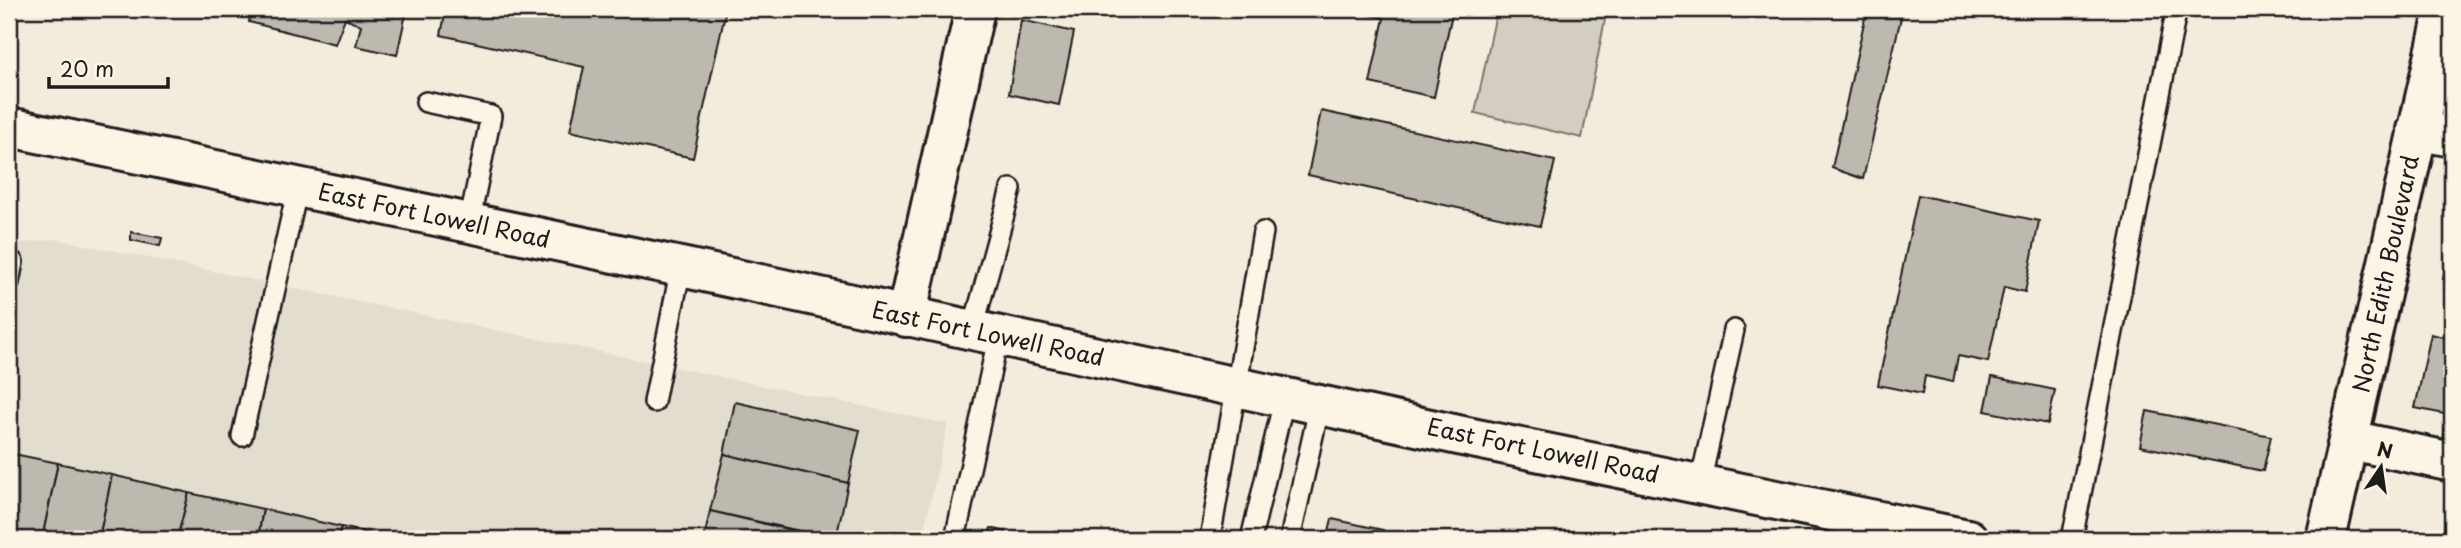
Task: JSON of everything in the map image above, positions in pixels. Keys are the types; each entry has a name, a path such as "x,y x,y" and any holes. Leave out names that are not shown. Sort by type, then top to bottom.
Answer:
{"main road":[{"path":"906,317 975,9"},
{"name":"North Edith Boulevard","path":"2326,539 2350,440 2435,134 2445,9"},
{"name":"East Fort Lowell Road","path":"9,127 681,267 985,335 1968,539"},
{"path":"2350,440 2452,462"}],"lane":[{"path":"2072,539 2175,18"},
{"path":"426,102 491,116 469,224"},
{"path":"242,436 298,187"},
{"path":"955,539 985,335 1011,189"},
{"path":"1210,539 1263,232"},
{"path":"9,282 13,262"},
{"path":"654,402 681,267"},
{"path":"1700,484 1734,330"},
{"path":"1251,539 1302,400"},
{"path":"1290,539 1302,400"}],"shaded area":[{"path":"1497,9 1607,9 1582,138 1475,113"},
{"path":"57,239 948,424 922,539 9,539 9,248 14,244"}],"building":[{"path":"194,9 231,9 230,16"},
{"path":"251,9 407,9 397,55 356,46 361,25 345,18 335,44 249,22"},
{"path":"446,9 726,9 693,158 570,131 584,67 441,35"},
{"path":"1363,9 1453,9 1434,97 1370,83 1384,18 1362,13"},
{"path":"1867,9 1903,9 1863,179 1832,168"},
{"path":"1021,20 1074,32 1059,105 1009,94"},
{"path":"1321,111 1555,161 1540,226 1308,175"},
{"path":"1918,195 2039,221 2025,292 2004,287 1988,362 1958,356 1953,382 1925,376 1922,394 1878,385"},
{"path":"131,232 162,238 160,246 131,240"},
{"path":"2452,239 2452,281 2443,279"},
{"path":"2431,334 2452,339 2452,450 2441,448 2449,415 2415,408"},
{"path":"1992,377 2055,390 2048,424 1985,411"},
{"path":"735,402 860,430 848,483 724,454"},
{"path":"2147,411 2271,436 2263,471 2140,446"},
{"path":"9,453 58,463 42,539 9,539"},
{"path":"724,454 848,483 836,539 710,511"},
{"path":"58,463 112,475 99,539 42,539"},
{"path":"112,475 189,493 177,539 99,539"},
{"path":"189,493 263,509 258,539 177,539"},
{"path":"263,509 341,527 338,539 258,539"},
{"path":"710,511 829,539 704,539"},
{"path":"1332,519 1383,530 1381,539 1327,539"},
{"path":"341,527 391,538 391,539 338,539"},
{"path":"991,528 1006,532 1004,539 988,539"}]}
